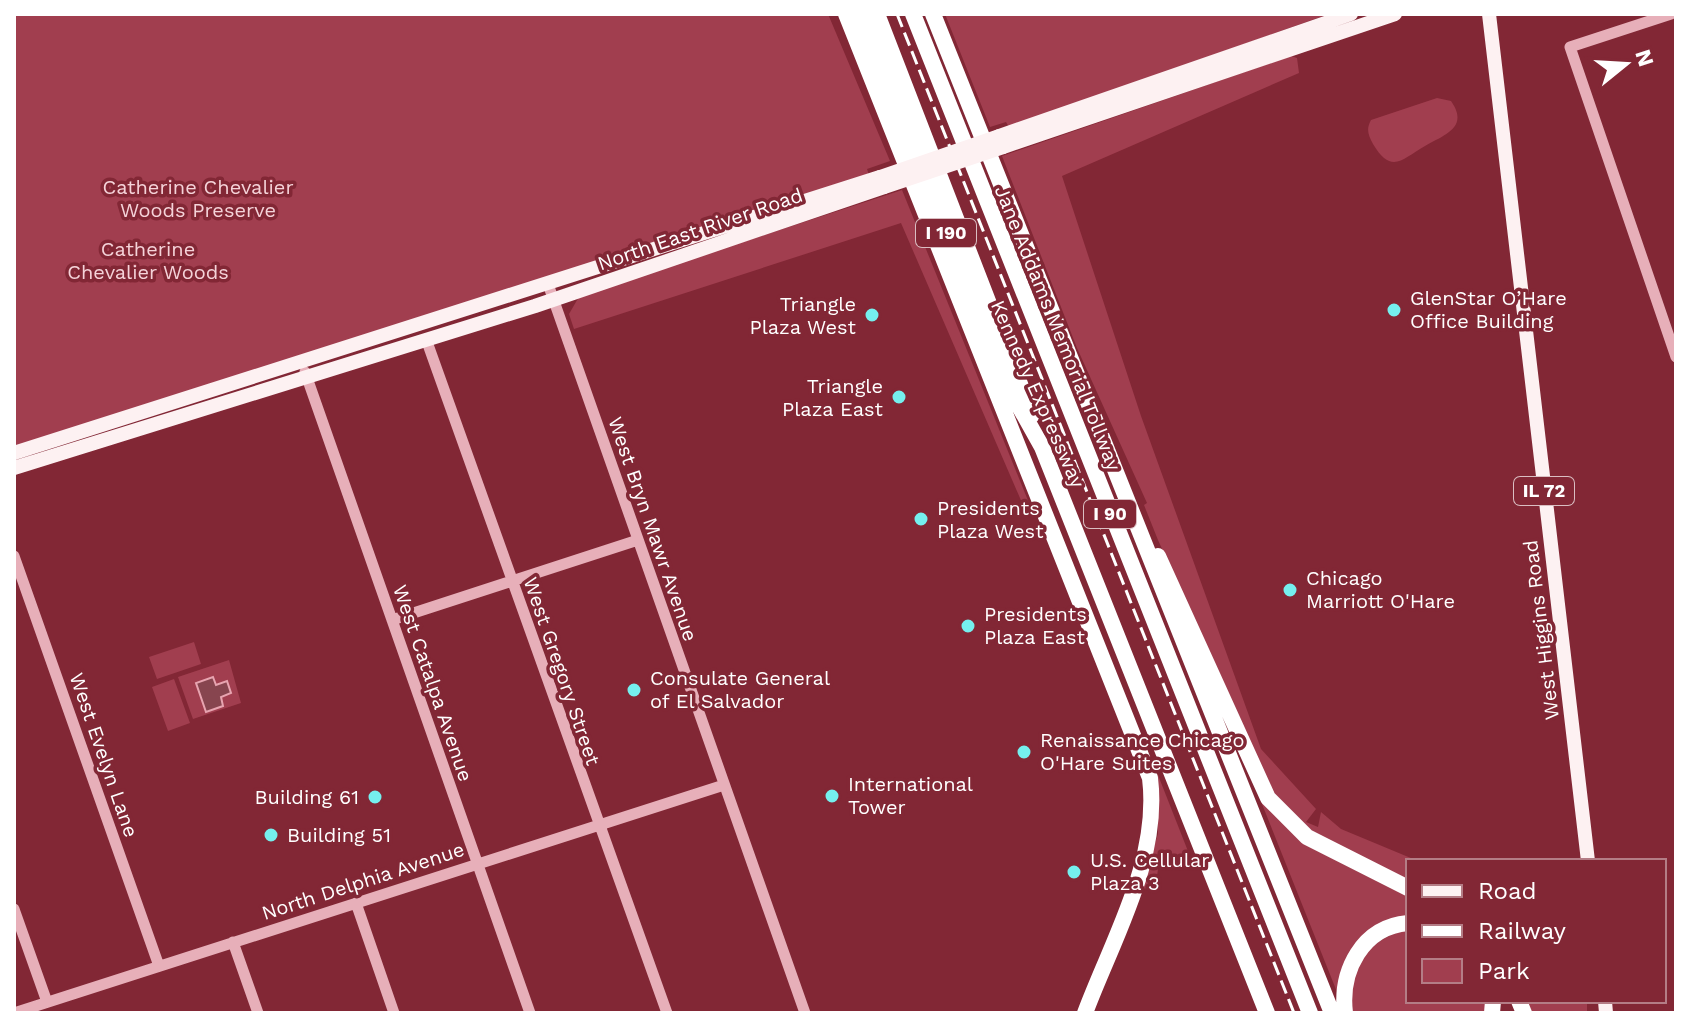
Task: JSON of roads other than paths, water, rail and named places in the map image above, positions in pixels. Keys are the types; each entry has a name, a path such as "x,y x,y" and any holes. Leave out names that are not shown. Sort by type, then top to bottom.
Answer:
{"highway":[{"path":"838,14 868,79 1150,778 1153,825 1146,855 1085,1013"},
{"path":"846,14 868,79"},
{"name":"Kennedy Expressway","path":"860,14 1015,399 1042,447 1267,1013"},
{"name":"I 90","path":"877,14 1026,395 1042,447"},
{"name":"Jane Addams Memorial Tollway","path":"913,14 1310,1013"},
{"path":"933,14 1332,1013"},
{"path":"1099,433 1268,798 1307,837 1406,887"},
{"path":"1345,1013 1346,976 1360,949 1383,930 1406,924"}],"main road":[{"name":"North East River Road","path":"1001,142 1351,14"},
{"name":"North East River Road","path":"14,453 426,339 553,299 882,182 1395,14"},
{"name":"West Higgins Road","path":"1489,14 1588,859"},
{"name":"North East River Road","path":"14,468 548,284 882,182"}],"street":[{"path":"1671,14 1570,47 1676,357"},
{"name":"West Bryn Mawr Avenue","path":"548,284 805,1013"},
{"name":"West Gregory Street","path":"426,339 667,1013"},
{"name":"West Catalpa Avenue","path":"305,370 530,1013"},
{"path":"392,620 638,540"},
{"name":"West Evelyn Lane","path":"14,556 159,966"},
{"name":"North Delphia Avenue","path":"14,1013 724,785"},
{"path":"356,903 394,1013"},
{"path":"14,909 47,1002"},
{"path":"233,942 258,1013"}],"railway":[{"path":"897,14 1294,1013"}],"place":[{"name":"GlenStar O’Hare Office Building","path":"1394,310"},
{"name":"Triangle Plaza West","path":"872,315"},
{"name":"Triangle Plaza East","path":"899,397"},
{"name":"Presidents Plaza West","path":"921,519"},
{"name":"Chicago Marriott O'Hare","path":"1290,590"},
{"name":"Presidents Plaza East","path":"968,626"},
{"name":"Consulate General of El Salvador","path":"634,690"},
{"name":"Renaissance Chicago O'Hare Suites","path":"1024,752"},
{"name":"International Tower","path":"832,796"},
{"name":"Building 61","path":"375,797"},
{"name":"Building 51","path":"271,835"},
{"name":"U.S. Cellular Plaza 3","path":"1074,872"}],"park label":[{"name":"Catherine Chevalier Woods Preserve","path":"198,198"},
{"name":"Catherine Chevalier Woods","path":"148,260"}]}
